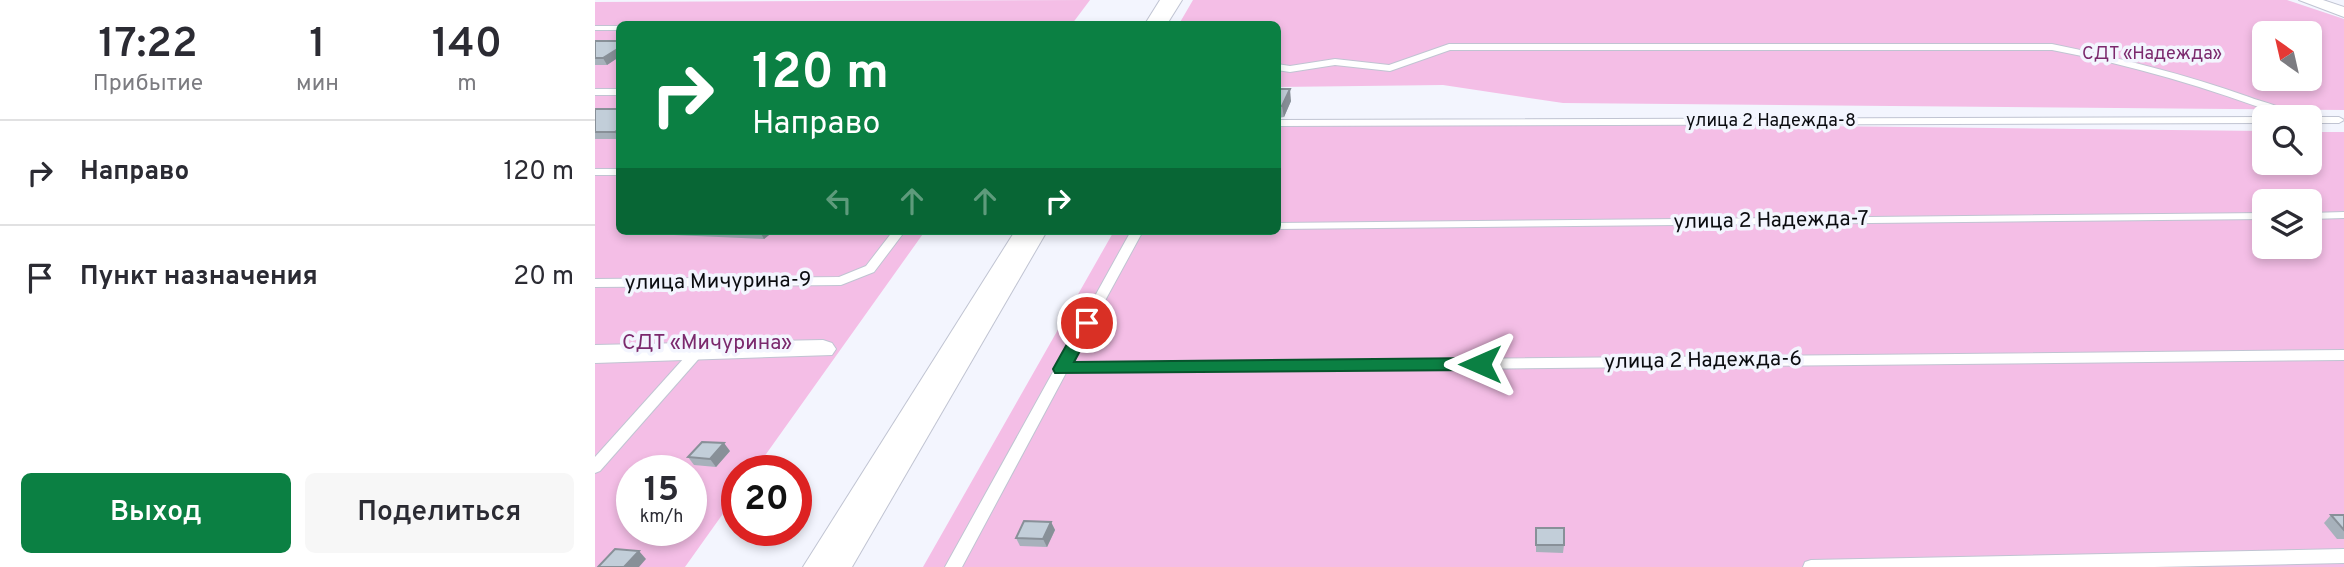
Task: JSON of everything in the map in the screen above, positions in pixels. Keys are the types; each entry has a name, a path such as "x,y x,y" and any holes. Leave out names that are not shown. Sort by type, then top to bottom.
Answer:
{"street":[{"path":"1158,21 1171,0"},
{"path":"2307,0 2344,12"},
{"path":"827,567 1029,235"},
{"path":"595,354 823,349"}],"lane":[{"path":"595,28 616,28"},
{"path":"1281,68 1290,69 1335,62 1390,68 1449,47 2052,47 2123,60 2207,83 2263,105"},
{"path":"595,92 616,92"},
{"name":"улица 2 Надежда-8","path":"1281,122 2252,120"},
{"path":"2322,120 2339,120"},
{"path":"595,172 616,172"},
{"path":"2322,216 2344,215"},
{"name":"улица 2 Надежда-7","path":"1281,226 2252,216"},
{"name":"улица Мичурина-9","path":"595,283 841,281 870,269 896,235"},
{"path":"953,567 1135,235"},
{"path":"595,467 698,351"},
{"name":"улица 2 Надежда-6","path":"1062,369 2344,355"},
{"path":"1811,567 2344,556"}],"green space":[{"name":"СДТ «Мичурина»","path":"1090,0 1074,21 616,21 616,235 922,235 765,455 721,455 721,516 707,536 707,455 616,455 616,546 700,546 685,567 595,567 595,2"},
{"name":"СДТ «Надежда»","path":"1193,0 2287,0 2344,19 2344,110 2322,110 2322,105 2252,105 2252,109 1563,103 1443,85 1281,87 1281,21 1181,21"},
{"path":"1281,120 2252,131 2252,175 2322,175 2322,132 2344,132 2344,567 923,567 1112,235 1281,235"}],"building":[{"path":"595,41 616,41 616,50 603,58 595,58"},
{"path":"1281,89 1290,89 1282,106"},
{"path":"595,109 616,109 616,131 595,132"},
{"path":"702,442 724,443 710,459 707,459 707,455 690,455"},
{"path":"2331,515 2344,515 2344,530"},
{"path":"1024,521 1051,522 1043,539 1016,538"},
{"path":"1536,528 1564,528 1564,545 1536,545"},
{"path":"615,549 639,551 624,567 598,567"}],"route":[{"path":"1087,323 1062,369 1480,364"}]}
